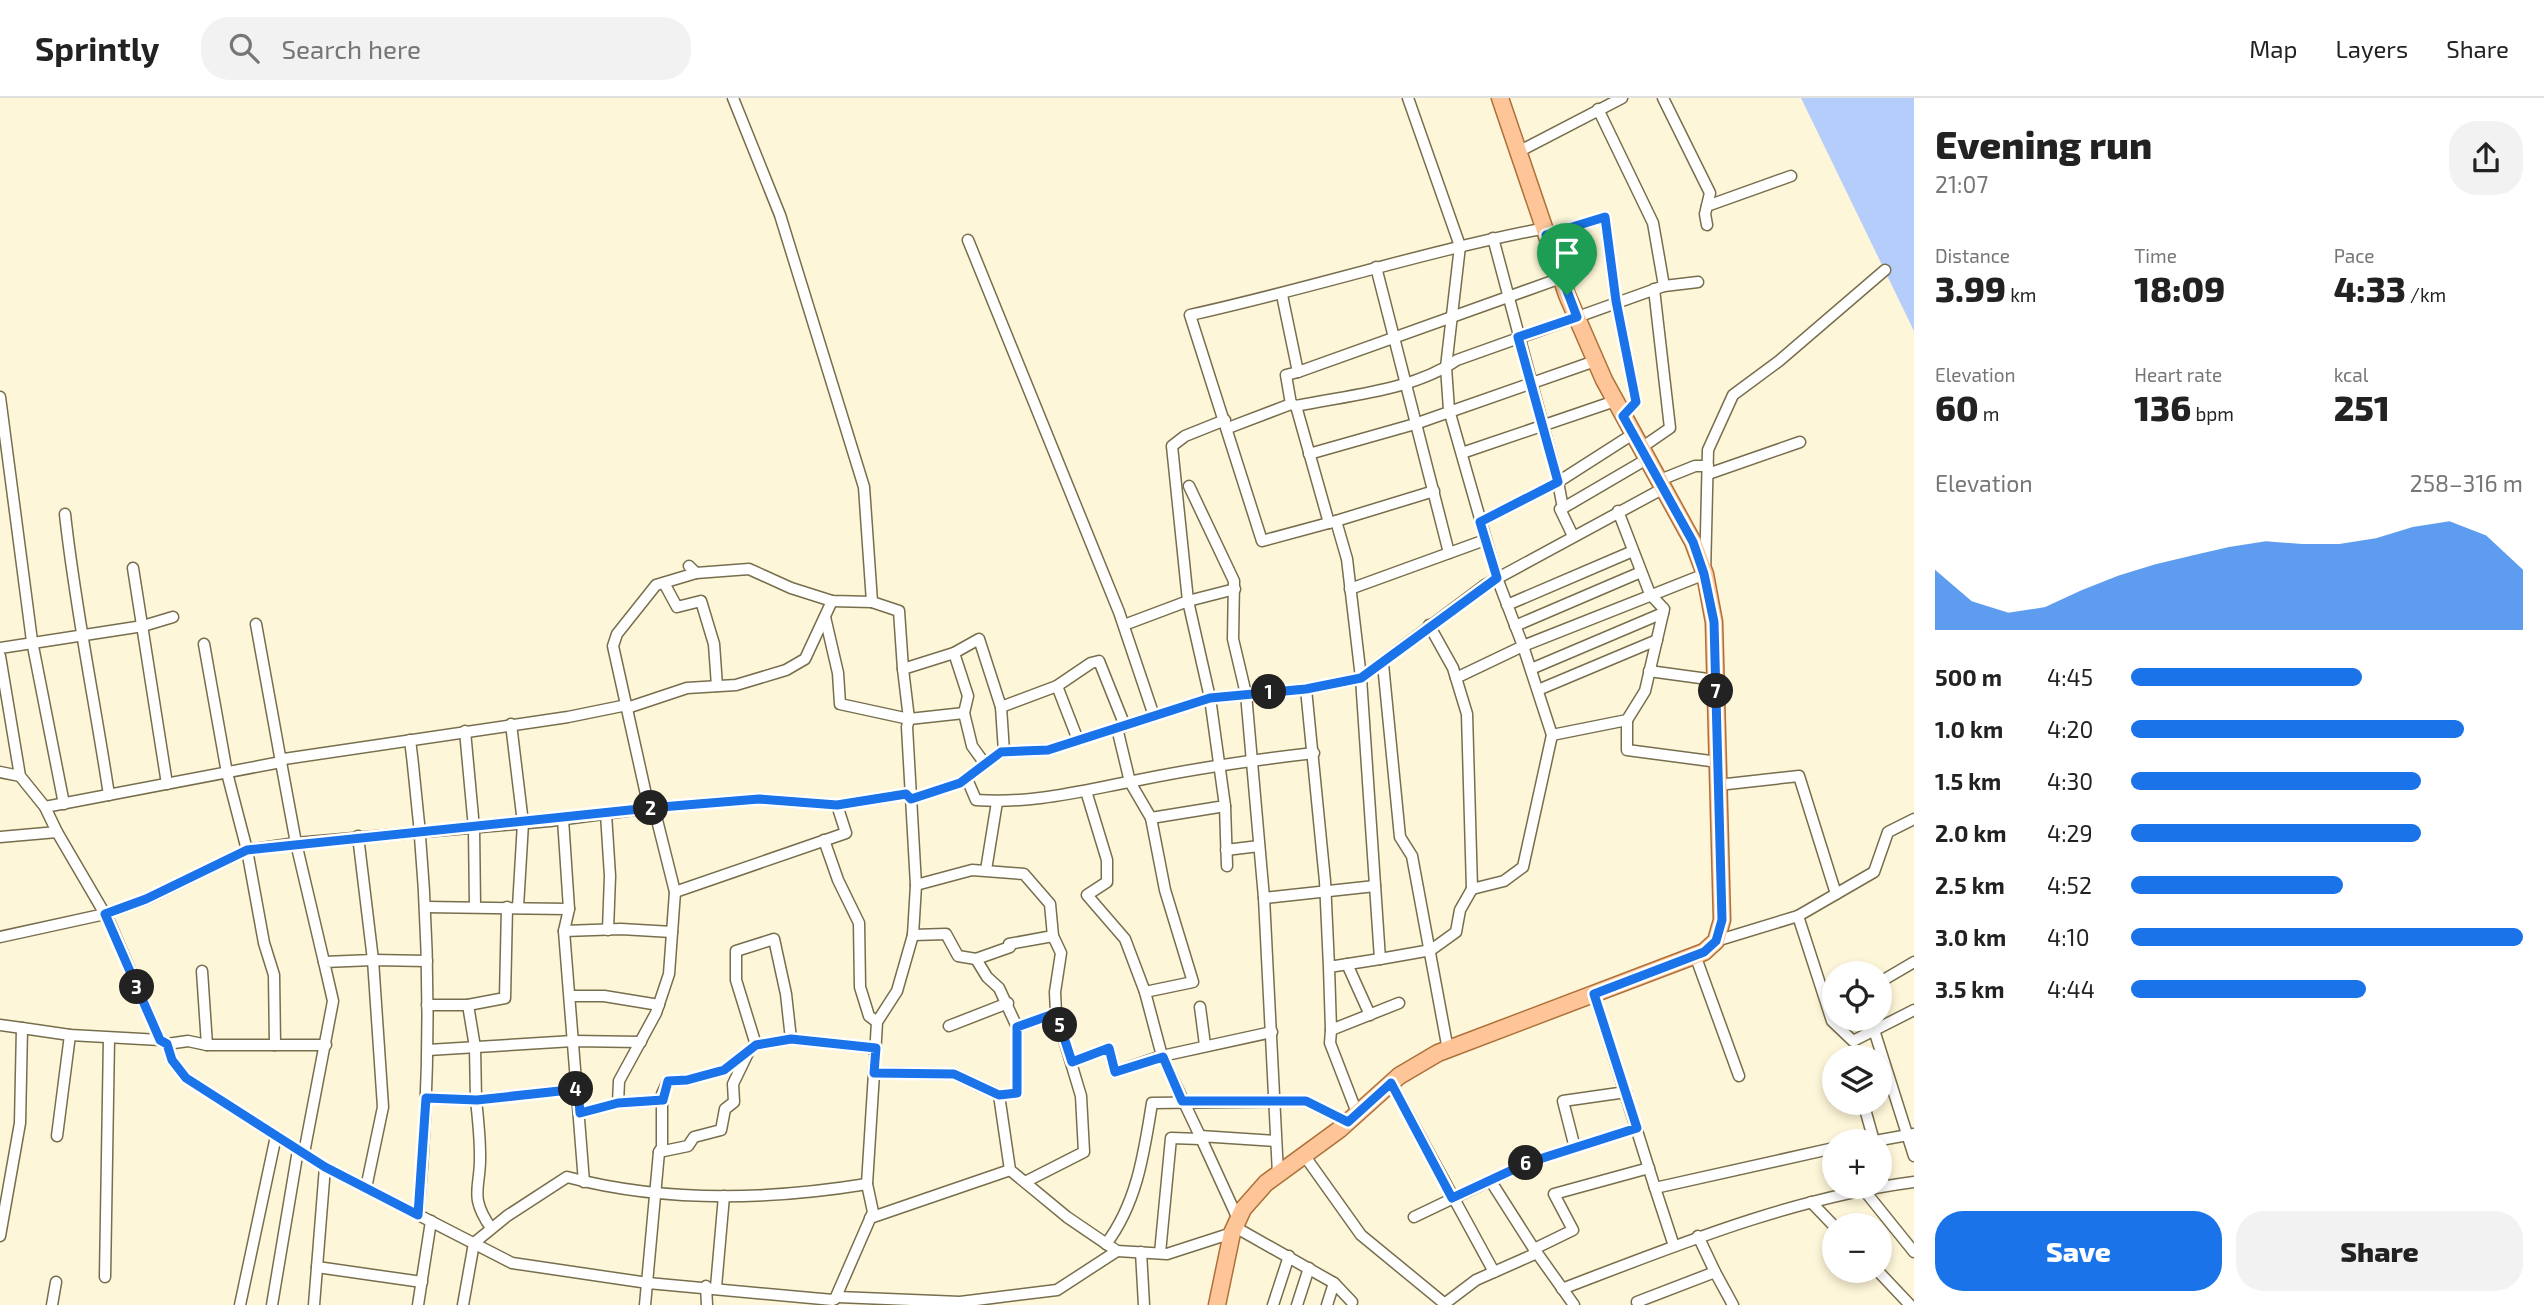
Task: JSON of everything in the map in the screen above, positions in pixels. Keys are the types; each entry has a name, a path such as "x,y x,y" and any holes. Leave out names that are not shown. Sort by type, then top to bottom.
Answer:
{"main road":[{"path":"1217,1305 1235,1226 1243,1209 1278,1174 1352,1118 1391,1083 1448,1050 1695,955 1716,941 1722,920 1714,622 1704,574 1693,542 1595,361 1561,278 1500,98"}],"street":[{"path":"733,98 780,215 864,487 872,602"},
{"path":"1408,98 1460,246 1446,367 1449,410 1497,578 1552,735 1523,867 1504,881 1472,889"},
{"path":"1518,152 1622,98"},
{"path":"1663,98 1710,193 1707,225"},
{"path":"1573,536 1560,509 1644,454 1670,428 1653,223 1598,109"},
{"path":"1707,206 1791,176"},
{"path":"1434,491 1262,541 1190,315 1282,295 1376,267 1493,238 1546,231 1605,217 1616,301 1636,402 1462,453"},
{"path":"1493,238 1563,508"},
{"path":"968,240 1124,625 1154,716"},
{"path":"1376,267 1449,553"},
{"path":"1456,678 1523,646 1704,574 1709,450 1733,395 1779,361 1885,270"},
{"path":"1380,959 1361,678 1347,559 1309,454 1286,375 1393,338 1451,314 1561,278"},
{"path":"1227,866 1221,765 1210,698 1188,601 1172,446 1185,436 1294,405 1404,383 1457,360 1616,301 1659,288 1698,282"},
{"path":"1282,295 1298,372"},
{"path":"1309,454 1415,424 1595,361"},
{"path":"0,397 33,641 64,804"},
{"path":"1480,522 1558,482 1633,433"},
{"path":"911,799 967,779 1004,752 1048,750 1210,698 1306,689 1361,678 1383,664 1429,625 1497,578 1695,466 1708,470 1800,442"},
{"path":"1189,486 1234,581 1233,639 1246,694 1264,898 1278,1174"},
{"path":"1618,511 1650,594 1664,609 1645,691 1627,720 1627,750 1718,762"},
{"path":"65,514 71,570 84,633 108,795"},
{"path":"1350,589 1485,540"},
{"path":"1507,605 1633,551"},
{"path":"133,568 167,784"},
{"path":"618,1103 619,1081 659,1005 668,974 675,891 651,808 613,646 617,634 656,585 693,570 749,569 791,588 832,601 872,602 899,611 909,719 907,727 916,885 913,935 897,991 877,1022 867,1184 873,1212 834,1301"},
{"path":"1515,626 1641,572"},
{"path":"664,583 677,607 701,601 714,644 717,686"},
{"path":"1124,625 1188,601 1235,589"},
{"path":"45,807 281,762 285,759 627,707 687,688 736,685 786,670 805,659 832,601"},
{"path":"1531,669 1663,613"},
{"path":"0,648 143,626 173,617"},
{"path":"825,617 838,673 840,704 909,719 964,713"},
{"path":"256,624 296,843 333,1001 272,1305"},
{"path":"1329,967 1431,950 1456,932 1460,910 1472,889 1467,714 1456,678 1429,625"},
{"path":"903,669 954,653 979,639 1001,707 1004,752"},
{"path":"1538,690 1657,640"},
{"path":"204,644 227,772 247,850 264,943 274,975 275,1045"},
{"path":"954,653 968,696 964,713 972,746 985,764"},
{"path":"0,656 20,776 45,807 105,914 172,1060 186,1078 325,1167 512,1263 648,1283 834,1301 960,1302 1057,1290 1117,1251"},
{"path":"1001,707 1057,686 1091,663 1099,661 1121,727 1130,782 1151,818 1165,890 1193,982 1145,992"},
{"path":"1383,664 1400,837 1412,856 1448,1050"},
{"path":"1649,671 1716,680"},
{"path":"1057,686 1078,740"},
{"path":"1306,689 1325,891 1330,1043 1352,1118"},
{"path":"1552,735 1627,720"},
{"path":"510,724 523,823 518,907"},
{"path":"465,731 474,828 475,907"},
{"path":"410,740 421,832 427,961 428,1050 418,1215"},
{"path":"967,779 976,800 997,802 1052,799 1221,765 1314,753"},
{"path":"0,772 20,776"},
{"path":"1718,785 1800,776 1836,894"},
{"path":"1086,791 1108,860 1107,883 1087,895 1125,939 1145,992 1162,1056 1200,1138 1235,1226 1334,1283 1353,1304"},
{"path":"0,937 105,914 146,899 247,850 358,836 474,828 759,799 837,805 906,794 911,799"},
{"path":"986,870 997,802"},
{"path":"675,891 846,832 837,805"},
{"path":"1151,818 1225,806"},
{"path":"606,814 610,876 608,930"},
{"path":"563,819 569,909 564,931 584,1182"},
{"path":"1716,941 1798,916 1874,872 1888,832 1914,819"},
{"path":"0,837 57,832"},
{"path":"358,836 373,960 383,1107 366,1188"},
{"path":"824,840 838,880 859,923 860,987 869,1016 877,1022"},
{"path":"1226,850 1259,846"},
{"path":"916,885 972,870 1024,874 1049,904 1054,936 1061,953 1055,992 1056,1013 1081,1096 1084,1152 1025,1182"},
{"path":"1264,898 1375,886"},
{"path":"425,907 569,909"},
{"path":"427,1005 468,1005 505,998 507,907"},
{"path":"1798,916 1822,984"},
{"path":"564,931 672,932"},
{"path":"913,935 946,934 958,956 976,959 1010,947 1009,944 1054,936"},
{"path":"659,1152 688,1146 694,1137 722,1130 725,1109 734,1102 733,1084 753,1047 736,980 736,951 774,939 786,995 791,1039"},
{"path":"1695,955 1740,1076"},
{"path":"874,1073 954,1074 999,1095 1017,1093 1017,1027 1008,1003 976,959"},
{"path":"324,962 427,961"},
{"path":"1892,975 1914,962"},
{"path":"1347,964 1370,1015"},
{"path":"202,971 207,1045"},
{"path":"1594,994 1674,1245"},
{"path":"571,996 604,996 659,1005"},
{"path":"949,1026 1008,1003"},
{"path":"1331,1030 1399,1003"},
{"path":"468,1005 475,1047 481,1159 475,1185 483,1217 491,1228"},
{"path":"1200,1007 1205,1045"},
{"path":"1892,1021 1914,1010"},
{"path":"1017,1027 1056,1013"},
{"path":"0,1025 69,1035 163,1042 188,1041 207,1045 326,1045"},
{"path":"0,1236 20,1123 22,1028"},
{"path":"1842,1031 1853,1041 1872,1031"},
{"path":"1874,1031 1910,1135 1914,1156"},
{"path":"1072,1062 1109,1048 1115,1072 1205,1045 1272,1032"},
{"path":"57,1136 69,1035"},
{"path":"105,1278 109,1038"},
{"path":"645,1305 659,1152 662,1147 663,1100 668,1081 687,1080 724,1070 753,1047 791,1039 876,1048"},
{"path":"428,1050 573,1041 640,1042"},
{"path":"1391,1083 1494,1272"},
{"path":"426,1098 477,1100 578,1089"},
{"path":"1575,1148 1563,1101 1626,1093"},
{"path":"999,1095 1010,1170 1117,1251 1167,1254 1235,1226"},
{"path":"580,1113 618,1103 663,1100"},
{"path":"1106,1244 1123,1222 1138,1176 1152,1103 1306,1101 1352,1118"},
{"path":"1414,1217 1527,1163 1637,1128"},
{"path":"1892,1138 1910,1135"},
{"path":"240,1305 276,1136"},
{"path":"1160,1253 1171,1138 1275,1141"},
{"path":"1656,1188 1822,1151"},
{"path":"1304,1155 1361,1235 1447,1304 1476,1280 1573,1230 1554,1195 1649,1168"},
{"path":"314,1305 325,1167"},
{"path":"870,1219 1010,1170"},
{"path":"463,1305 474,1244 491,1228 567,1177 655,1192 724,1196 793,1196 867,1184"},
{"path":"1490,1180 1535,1251 1574,1305"},
{"path":"1892,1185 1914,1182"},
{"path":"707,1305 724,1196"},
{"path":"1562,1289 1698,1236 1824,1199"},
{"path":"1871,1199 1914,1252"},
{"path":"1811,1202 1822,1213"},
{"path":"418,1305 431,1221"},
{"path":"1698,1236 1733,1305"},
{"path":"1142,1252 1144,1305"},
{"path":"1273,1305 1289,1256"},
{"path":"317,1267 422,1282"},
{"path":"1297,1305 1309,1268"},
{"path":"1636,1304 1714,1272"},
{"path":"52,1305 56,1282"},
{"path":"1327,1305 1334,1283"},
{"path":"1889,1283 1910,1305"}],"water":[{"path":"1801,98 1914,98 1914,331"}],"route":[{"path":"1605,217 1616,301 1636,402 1623,416 1693,542 1704,574 1714,622 1722,920 1716,941 1704,952 1594,994 1637,1128 1527,1163 1452,1198 1391,1083 1348,1122 1306,1101 1182,1101 1162,1056 1115,1072 1109,1048 1072,1062 1056,1013 1017,1027 1017,1093 999,1095 954,1074 874,1073 876,1048 794,1039 756,1045 724,1070 687,1080 668,1081 662,1094 663,1100 618,1103 580,1113 578,1089 477,1100 426,1098 418,1215 325,1167 186,1078 172,1060 167,1044 160,1040 105,914 146,899 247,850 358,836 550,821 649,808 759,799 837,805 906,794 911,799 960,783 1001,752 1048,750 1210,698 1306,689 1361,678 1383,664 1429,625 1497,578 1480,522 1558,482 1518,337 1577,317 1567,295 1546,235 1605,217"}]}
